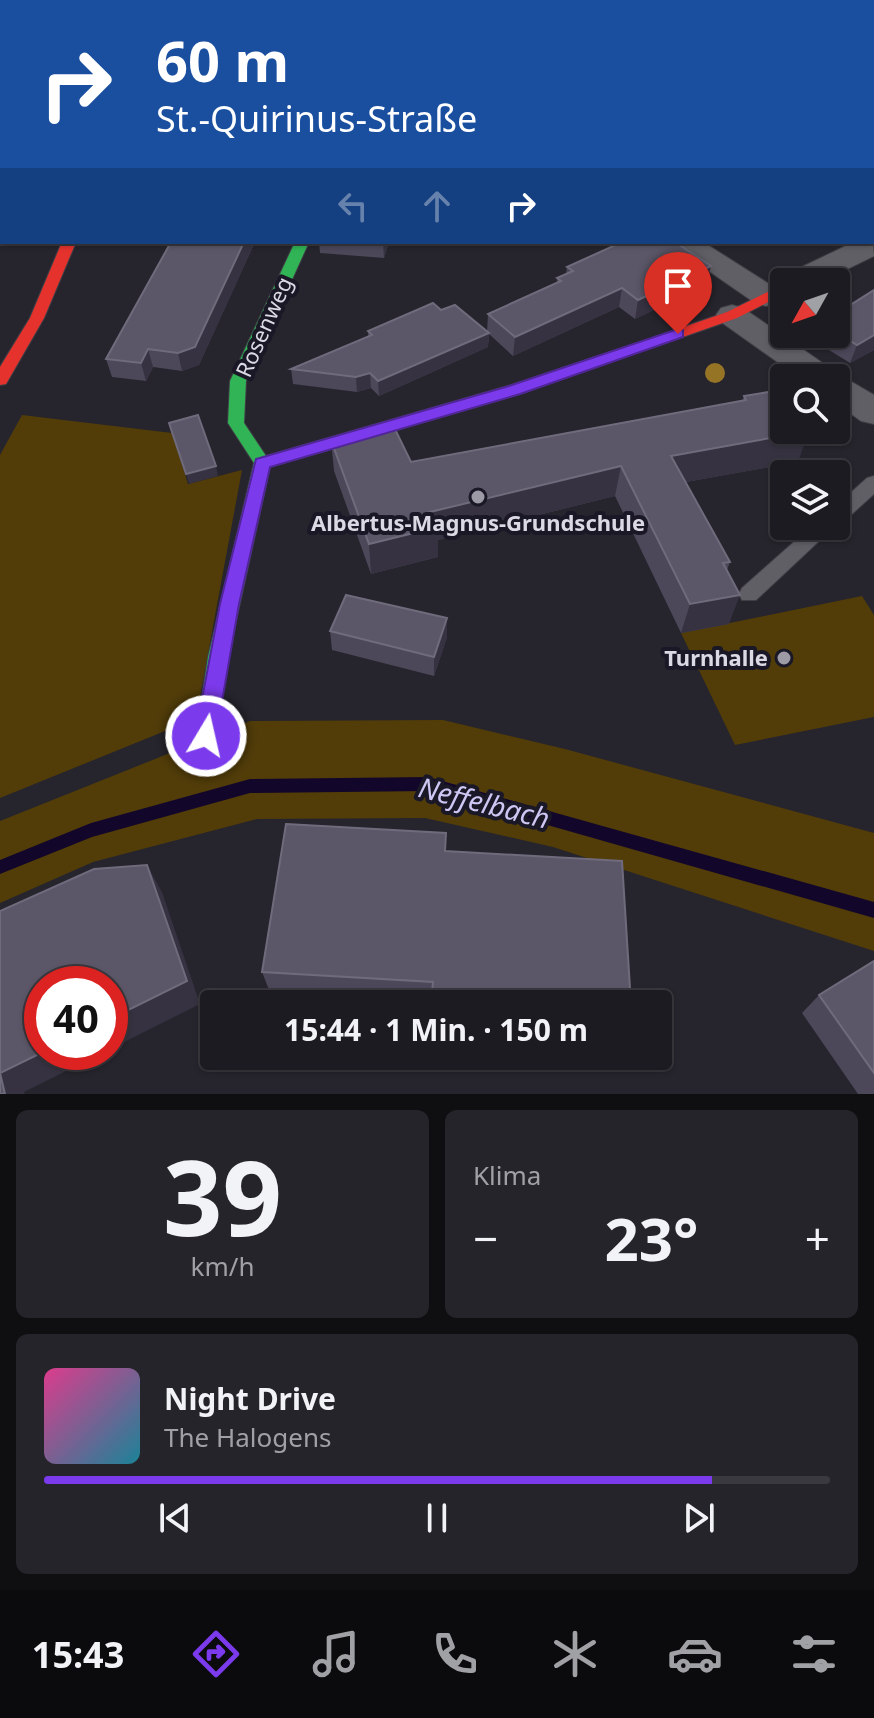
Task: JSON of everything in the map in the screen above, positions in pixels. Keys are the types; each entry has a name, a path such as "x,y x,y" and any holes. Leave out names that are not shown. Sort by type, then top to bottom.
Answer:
{"street":[{"path":"0,380 37,318 68,244"},
{"name":"Rosenweg","path":"262,463 236,423 238,381 301,244"},
{"path":"686,244 770,289"},
{"path":"825,268 874,244"},
{"path":"206,736 221,642 262,463 514,390 732,315 770,295"},
{"path":"732,315 804,364"},
{"path":"850,396 874,412"}],"lane":[{"path":"850,504 874,483"},
{"path":"749,594 809,540"}],"shaded area":[{"path":"22,415 172,433 188,484 242,470 199,702 175,727 0,798 0,455"},
{"name":"Turnhalle","path":"862,596 874,615 874,717 735,745 681,633"},
{"path":"443,720 565,749 874,833 874,951 553,847 425,818 257,819 93,862 0,903 0,821 250,721"}],"building":[{"path":"170,244 243,244 195,347 178,353 148,349 141,363 106,359"},
{"path":"618,244 678,244 711,266 638,300 622,288 515,337 488,314 561,281 557,278 573,271 567,267"},
{"path":"874,290 874,335 857,345 850,341 850,305"},
{"path":"433,303 441,310 455,305 489,333 378,381 370,373 356,377 291,369 372,335 368,331"},
{"path":"770,392 770,438 671,456 730,562 723,563 740,595 690,604 621,466 430,512 438,527 369,544 331,440 395,429 411,462 746,400 744,396"},
{"path":"198,415 216,466 186,474 169,423"},
{"path":"346,595 447,618 434,657 330,631"},
{"path":"286,824 446,833 445,851 622,861 630,990 432,990 433,982 262,972"},
{"path":"147,865 187,981 128,1010 128,966 24,966 24,1061 0,1073 0,911 94,869"},
{"path":"874,961 874,1073 819,995"},
{"path":"0,1073 5,1094 0,1094"}],"waterway":[{"name":"Neffelbach","path":"0,867 91,830 250,786 428,784 874,910"}],"traffic: fast":[{"path":"206,736 218,657 262,463 236,423 238,381 301,244"},
{"path":"262,463 514,390 657,341"}],"traffic: jam":[{"path":"0,380 37,318 68,244"},
{"path":"657,341 732,315 770,295"}],"place":[{"name":"Albertus-Magnus-Grundschule","path":"478,497"},
{"name":"Turnhalle","path":"784,658"}],"route":[{"path":"206,736 218,657 262,463 514,390 678,334"}]}
